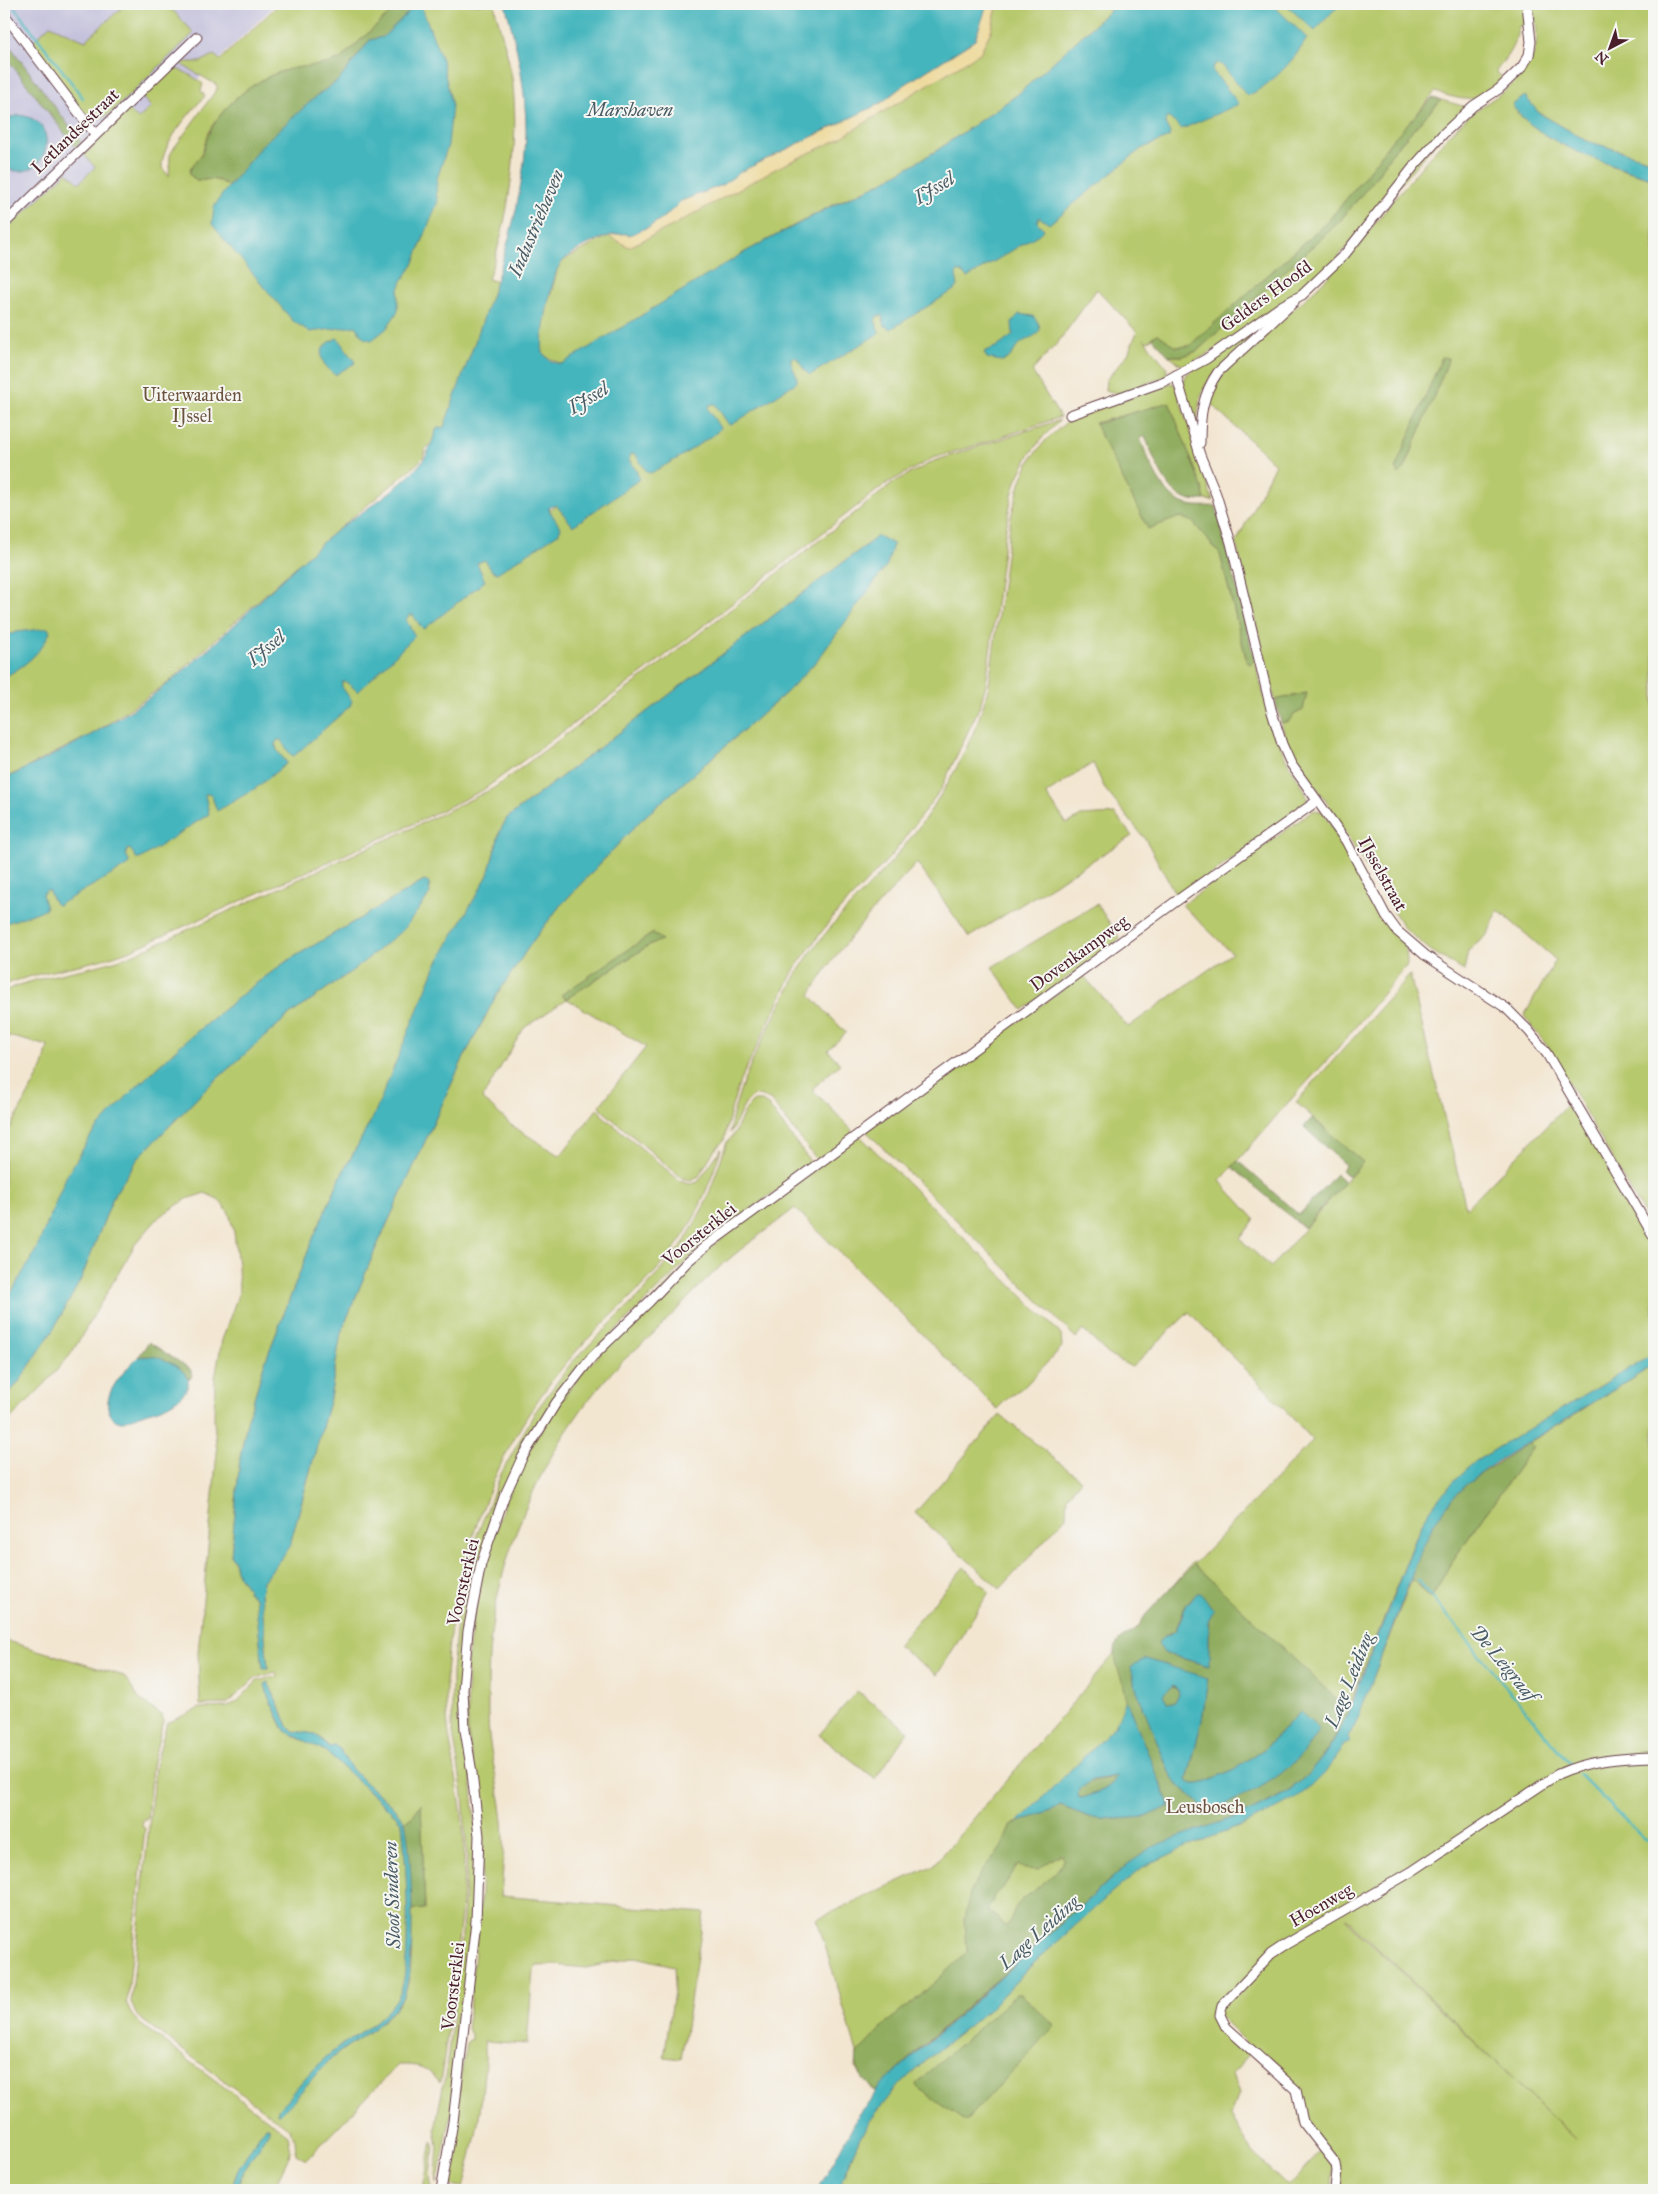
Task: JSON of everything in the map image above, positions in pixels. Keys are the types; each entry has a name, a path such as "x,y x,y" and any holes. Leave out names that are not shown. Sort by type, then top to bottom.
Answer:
{"street":[{"name":"Gelders Hoofd","path":"1070,415 1160,384 1206,359 1283,305 1302,294 1345,254 1415,165 1443,134 1473,106 1505,84 1522,67 1529,55 1531,42 1527,4"},
{"path":"4,14 95,134"},
{"name":"Letlandsestraat","path":"4,224 197,37"},
{"name":"IJsselstraat","path":"1200,455 1203,398 1211,382 1218,372 1302,294"},
{"name":"IJsselstraat","path":"1176,375 1200,455 1216,494 1231,543 1277,731 1292,764 1346,841 1386,916 1397,931 1425,955 1506,1008 1529,1031 1547,1054 1654,1237"},
{"name":"Dovenkampweg","path":"861,1132 1168,907 1317,801"},
{"name":"Voorsterklei","path":"441,2190 455,2107 478,1894 479,1836 463,1710 464,1661 475,1587 487,1542 504,1497 537,1432 556,1403 592,1358 700,1251 861,1132"},
{"name":"Hoenweg","path":"1335,2190 1338,2171 1336,2164 1303,2122 1296,2090 1226,2026 1220,2015 1222,2006 1271,1954 1411,1872 1558,1774 1594,1762 1654,1757"}],"shaded area":[{"path":"4,4 276,4 4,268"}],"green space":[{"path":"126,4 167,4 194,33 112,112 101,118 93,117 83,111 35,48 34,40 50,25 85,41"},
{"name":"Uiterwaarden IJssel","path":"279,4 400,4 339,60 324,65 279,73 259,82 239,96 222,113 209,131 201,156 192,166 190,175 198,181 215,180 229,186 263,144 319,94 339,80 370,40 417,4 494,4 512,76 515,134 507,209 488,279 550,297 558,267 564,260 612,234 986,4 1117,4 1017,95 936,151 883,182 832,205 745,252 570,361 562,364 542,355 426,448 423,458 416,465 325,540 169,682 96,732 4,779 4,232 67,172 79,183 95,167 84,155 128,109 138,119 151,107 141,96 172,69 176,69 192,76 203,84 201,91 205,96 178,129 166,149 162,168 169,176 170,155 217,89 217,85 182,65 186,62 200,62 214,55 220,60"},
{"path":"400,4 417,4 383,37 370,40 339,80 319,94 295,116 229,186 215,180 198,181 190,175 192,166 201,156 216,121 242,93 274,74 299,67 326,64 339,60"},
{"path":"1265,4 1523,4 1527,25 1519,26 1511,50 1496,71 1504,80 1472,99 1457,98 1435,92 1328,221 1189,346 1176,347 1158,334 1147,342 1144,339 1167,368 1166,376 1119,394 1105,390 1106,380 1128,354 1137,332 1097,289 1059,341 1032,371 1060,417 933,458 884,485 648,669 483,790 413,824 131,950 4,985 4,904 407,616 555,506 712,400"},
{"path":"1532,4 1654,4 1654,161 1587,141 1539,113 1525,97 1517,113 1548,137 1615,167 1651,178 1654,181 1654,1231 1548,1047 1524,1016 1556,960 1498,910 1488,934 1468,951 1464,971 1430,950 1404,928 1324,798 1296,759 1286,739 1281,723 1289,721 1295,714 1303,710 1306,693 1275,700 1236,543 1275,464 1208,401 1228,369 1328,277 1346,258 1444,140 1470,115 1506,90 1522,75 1532,58 1536,43 1537,35","holes":["1448,358 1405,468 1399,474"]},
{"path":"7,42 81,142 76,148 4,55 4,44"},
{"path":"1432,98 1441,100 1395,149 1373,181 1338,223 1197,351 1183,356 1169,356 1152,337 1158,334 1176,347 1189,346 1328,221 1392,140"},
{"path":"1441,100 1466,107 1332,264 1282,304 1213,351 1183,365 1169,356 1183,356 1197,351 1338,223 1373,181 1395,149"},
{"path":"1284,306 1208,381 1200,402 1197,438 1182,385 1187,374"},
{"path":"1442,357 1448,358 1447,364 1405,468 1399,474 1395,469"},
{"path":"1171,383 1175,385 1213,501 1205,500 1202,487 1169,403 1095,423 1180,517 1193,522 1220,554 1247,662 1255,661 1272,724 1287,761 1303,787 1307,803 1178,899 1146,840 1105,789 1093,763 1046,794 1067,824 1081,816 1115,814 1132,836 969,937 917,863 846,942 810,995 846,1033 828,1050 840,1064 812,1089 851,1129 853,1136 817,1160 772,1102 763,1096 750,1098 730,1133 739,1094 757,1050 799,970 828,930 885,869 918,828 948,783 972,735 989,685 1011,517 1021,480 1032,457 1046,440 1070,419"},
{"path":"1169,402 1202,487 1205,500 1189,500 1181,497 1174,491 1161,474 1145,436 1140,438 1158,478 1172,496 1180,502 1189,505 1216,506 1255,661 1250,664 1247,662 1220,554 1193,522 1180,517 1148,529 1095,424"},
{"path":"1060,420 1029,455 1017,479 1005,534 986,684 980,706 941,789 892,855 832,918 795,968 740,1081 724,1140 713,1152 699,1176 691,1180 682,1178 603,1111 600,1105 646,1047 567,999 524,1028 482,1098 511,1125 560,1156 598,1108 602,1115 680,1181 690,1184 698,1182 721,1149 700,1206 682,1238 648,1280 570,1359 528,1415 505,1455 487,1497 468,1551 454,1610 446,1670 448,1727 462,1815 464,1861 460,1927 440,2083 422,2068 412,2065 398,2065 306,2160 296,2154 295,2139 288,2128 138,2017 131,2003 155,1766 167,1723 200,1708 228,1707 238,1701 257,1681 277,1676 276,1672 255,1678 227,1704 200,1705 198,1653 217,1452 214,1421 215,1378 222,1340 239,1292 234,1232 229,1213 218,1199 205,1193 187,1199 160,1216 136,1243 71,1354 44,1385 4,1425 4,1400 21,1379 53,1330 81,1279 114,1195 139,1157 210,1085 288,1016 356,968 424,881 287,961 250,988 182,1044 131,1092 4,1305 4,1140 43,1067 48,1046 4,1035 4,991 36,980 100,965 132,955 414,827 494,788 650,672 896,481 934,461","holes":["878,536 886,565 819,658 787,692 641,820 559,907 532,942 496,996 462,1061 375,1250 341,1333 330,1398 289,1548 263,1581 261,1594 268,1668 263,1667 255,1597 248,1592 238,1575 231,1556 240,1458 247,1422 264,1365 314,1236 341,1176 374,1115 469,910 488,875 500,831 507,818","653,934 661,940 651,944 567,998 562,995","268,1682 289,1728 293,1731 315,1734 330,1747 335,1746 340,1749 361,1779 398,1812 405,1822 412,1817 421,1805 425,1909 412,1910 412,1951 409,1981 400,2002 393,2012 384,2021 331,2059 279,2114 278,2110 316,2067 339,2047 377,2021 393,2005 399,1995 403,1982 406,1962 407,1912 402,1823 325,1751 310,1742 297,1738 283,1728 268,1696 266,1684"]},
{"path":"1307,693 1303,710 1295,714 1289,721 1281,723 1275,700"},
{"name":"Leusbosch","path":"1314,810 1323,812 1402,942 1406,952 1407,965 1331,1056 1220,1181 1255,1219 1240,1239 1271,1267 1362,1163 1296,1102 1410,975 1466,1208 1569,1103 1654,1244 1654,1353 1476,1461 1448,1487 1421,1525 1347,1711 1357,1720 1412,1578 1431,1599 1450,1564 1533,1447 1530,1442 1654,1365 1654,1753 1602,1756 1576,1763 1598,1765 1654,1760 1654,2190 1336,2190 1335,2159 1301,2121 1297,2091 1217,2014 1211,2020 1250,2053 1232,2074 1239,2094 1231,2115 1252,2152 1288,2186 1322,2149 1333,2166 1332,2190 844,2190 841,2186 842,2179 858,2142 869,2122 896,2088 925,2061 988,2010 1036,1961 1080,1921 1071,1914 873,2091 856,2068 857,2052 817,1919 934,1865 1193,1562 1195,1563 1313,1440 1189,1312 1132,1367 1110,1356 1083,1330 1076,1338 866,1131 1083,975 1128,1027 1232,953 1182,905","holes":["1345,1919 1349,1921 1576,2139"]},
{"path":"1097,904 1120,939 1023,1010 992,967"},
{"path":"653,933 662,940 651,944 566,999 561,995"},
{"path":"754,1101 762,1101 768,1105 812,1164 704,1244 590,1356 502,1496 462,1661 476,1836 475,1894 454,2100 437,2184 438,2146 435,2129 446,2070 461,1951 467,1857 463,1795 452,1727 452,1672 458,1612 473,1545 501,1474 535,1412 572,1362 641,1294 685,1241 706,1202 727,1142 735,1132 749,1105"},
{"path":"1312,1118 1363,1162 1349,1177 1342,1170 1345,1165 1304,1127"},
{"path":"860,1136 1054,1327 1061,1335 1062,1347 1025,1386 1010,1396 997,1409 795,1208 722,1265 617,1367 587,1402 545,1468 528,1504 513,1541 502,1579 494,1618 489,1656 488,1716 489,1736 504,1827 501,1896 704,1913 681,2059 664,2057 675,1985 674,1966 636,1957 586,1968 555,1965 537,1966 533,1971 527,2044 484,2041 485,2062 480,2110 467,2174 463,2187 444,2184 466,2043 471,2039 471,2034 467,2029 481,1895 482,1836 468,1730 467,1662 478,1587 506,1498 539,1433 584,1370 689,1263"},
{"path":"1238,1161 1299,1215 1336,1174 1345,1182 1304,1228 1232,1167"},
{"path":"149,1342 190,1369 193,1375 189,1380 187,1376 145,1356 138,1357"},
{"path":"1000,1415 1081,1480 1067,1496 1066,1517 1000,1589 915,1513"},
{"path":"1530,1442 1533,1447 1450,1564 1431,1599 1411,1579 1435,1521 1457,1493 1471,1480"},
{"path":"1194,1564 1349,1711 1332,1743 1310,1772 1283,1794 1236,1817 1172,1842 1128,1864 922,2046 875,2092 859,2071 857,2054 886,2023 919,1997 967,1952 964,1919 971,1890 984,1868 1001,1848 1011,1825 1061,1806 1089,1817 1116,1819 1146,1817 1170,1804 1126,1700 1116,1663 1115,1651 1117,1643 1137,1628 1147,1613","holes":["1200,1593 1210,1614 1208,1666 1164,1653 1164,1636 1176,1630 1187,1603","1132,1675 1208,1678 1202,1720 1187,1781 1192,1784 1200,1784 1235,1769 1264,1749 1300,1712 1299,1757 1288,1767 1252,1791 1227,1803 1199,1813 1201,1807 1198,1801 1177,1784 1169,1772","1059,1855 1063,1855 1059,1868 1017,1905 1009,1924 1007,1926 1003,1925 998,1918 988,1912 988,1906 993,1902 995,1895 1002,1889 1018,1865 1025,1869 1037,1870"]},
{"path":"964,1567 989,1592 937,1675 897,1645"},
{"path":"4,1640 124,1676 139,1699 162,1716 163,1722 152,1766 147,1819 143,1819 142,1827 145,1828 127,2004 132,2015 139,2023 288,2135 291,2152 273,2190 236,2190 255,2150 239,2167 231,2190 4,2190"},
{"path":"1171,1687 1179,1695 1171,1703 1163,1695"},
{"path":"857,1691 908,1731 876,1779 819,1735"},
{"path":"1118,1775 1112,1784 1103,1790 1082,1798 1077,1797 1079,1790 1090,1782"},
{"path":"421,1804 425,1909 412,1910 405,1822 412,1817"},
{"path":"1017,1994 1021,1994 1055,2026 966,2121 918,2088 917,2082"},
{"path":"432,2141 434,2149 430,2179 433,2190 423,2190"}],"sand":[{"path":"986,4 996,4 997,7 991,31 980,53 837,140 775,169 672,226 629,247 608,236 649,227 668,214 681,201 722,185 742,171 881,103 904,85 975,40"}],"water":[{"path":"417,4 422,8 442,60 452,106 448,145 437,179 436,194 438,201 413,265 402,281 398,292 398,311 386,329 372,340 363,337 356,326 310,332 293,321 212,224 214,207 263,144 319,94 339,80 370,40 383,37"},
{"path":"505,4 986,4 975,40 904,85 881,103 742,171 722,185 681,201 668,214 649,227 629,235 613,235 602,238 571,254 559,266 556,272 544,323 542,346 543,352 549,359 562,364 745,252 832,206 883,182 936,151 1017,95 1117,4 1272,4 1307,38 1296,55 1281,72 1256,92 1247,96 1222,65 1216,63 1212,70 1239,104 1182,129 1169,118 1166,118 1165,123 1170,133 1169,137 1141,149 1049,224 1039,217 1037,222 1044,229 1039,234 967,278 961,272 957,272 958,285 954,290 891,329 885,326 882,316 877,316 875,320 878,334 810,375 796,357 791,358 797,382 733,424 729,425 715,404 709,405 708,409 720,428 716,433 680,457 651,473 647,472 635,454 631,454 629,460 636,470 639,478 637,481 573,526 556,505 549,507 561,528 558,534 497,573 492,571 485,560 477,563 485,581 424,629 413,615 409,615 406,620 415,636 358,692 347,682 342,682 342,687 352,701 350,706 294,756 290,754 280,739 275,743 277,750 287,763 256,788 217,811 211,794 205,794 209,814 140,859 137,859 130,849 127,850 126,854 129,865 58,905 55,904 48,890 42,894 46,909 4,924 4,779 111,723 170,682 210,648 324,541 390,492 415,470 430,448 437,428 444,427 501,265 516,210 523,171 526,115 523,83"},
{"path":"1285,4 1342,4 1315,31"},
{"path":"1525,96 1539,113 1587,141 1654,161 1654,181 1651,178 1575,151 1539,131 1524,119 1512,105"},
{"path":"19,115 34,120 43,128 46,139 45,151 39,162 30,169 18,171 4,167 4,119"},
{"path":"1019,314 1033,316 1040,327 1037,334 1020,344 1006,360 1001,361 987,358 984,352 1000,345 1013,335 1012,322"},
{"path":"337,338 354,359 355,363 335,375 325,365 321,355 325,346"},
{"path":"878,536 893,544 887,565 819,658 787,692 641,820 559,907 532,942 496,996 462,1061 375,1250 341,1333 330,1398 289,1548 263,1581 261,1594 268,1668 263,1668 255,1597 248,1592 238,1575 231,1556 240,1458 247,1422 264,1365 314,1236 341,1176 374,1115 436,965 488,875 500,831 507,818"},
{"path":"48,628 50,632 37,653 25,664 4,677 4,636 17,632"},
{"path":"424,881 429,883 430,894 404,929 356,968 288,1016 210,1085 139,1157 114,1195 81,1279 53,1330 21,1379 4,1400 4,1305 36,1250 66,1177 92,1134 131,1092 182,1044 250,988 287,961"},
{"path":"1654,1353 1654,1365 1496,1462 1471,1480 1457,1493 1435,1521 1421,1551 1358,1718 1348,1738 1351,1742 1344,1745 1325,1773 1297,1797 1249,1823 1190,1845 1143,1867 1036,1961 988,2010 925,2061 896,2088 869,2122 858,2142 842,2179 841,2186 844,2190 818,2190 858,2116 883,2083 1128,1864 1154,1847 1237,1816 1277,1798 1295,1786 1311,1771 1332,1744 1348,1713 1421,1525 1439,1499 1460,1475 1476,1461"},
{"path":"152,1356 161,1358 177,1367 187,1378 188,1385 184,1392 172,1403 126,1420 117,1421 110,1414 108,1405 113,1388 125,1370 138,1357"},
{"path":"1197,1593 1200,1593 1214,1610 1209,1619 1209,1666 1164,1653 1158,1644 1163,1637 1176,1630 1187,1604"},
{"path":"1146,1659 1208,1678 1202,1720 1187,1781 1192,1784 1200,1784 1235,1769 1264,1749 1300,1712 1318,1728 1318,1731 1308,1747 1295,1761 1266,1784 1233,1801 1199,1813 1201,1807 1198,1801 1177,1784 1169,1772 1136,1688 1131,1668 1134,1664","holes":["1173,1686 1178,1690 1179,1695 1174,1703 1167,1702 1163,1694"]},
{"path":"268,1682 289,1728 293,1731 315,1734 329,1747 335,1746 340,1749 361,1779 398,1812 405,1822 410,1858 412,1911 410,1963 403,1996 389,2015 380,2023 332,2058 280,2114 277,2113 278,2110 316,2067 339,2047 377,2021 393,2005 399,1995 403,1982 406,1962 407,1912 402,1823 325,1751 285,1731 268,1696 265,1684"},
{"path":"1126,1700 1170,1806 1146,1817 1116,1819 1089,1817 1061,1806 1017,1823 1115,1726","holes":["1117,1776 1115,1781 1097,1793 1082,1798 1078,1797 1079,1790 1092,1780"]},
{"path":"265,2126 269,2130 244,2170 236,2190 231,2190 239,2167"}],"waterway":[{"path":"12,4 83,98"},
{"name":"De Leigraaf","path":"1418,1580 1569,1763"},
{"name":"De Leigraaf","path":"1579,1774 1654,1849"}],"water label":[{"name":"Marshaven","path":"630,109"},
{"name":"IJssel","path":"934,188"},
{"name":"Industriehaven","path":"536,223"},
{"name":"IJssel","path":"588,398"},
{"name":"IJssel","path":"266,648"},
{"name":"Lage Leiding","path":"1349,1680"},
{"name":"Sloot Sinderen","path":"392,1895"},
{"name":"Lage Leiding","path":"1039,1932"}]}
